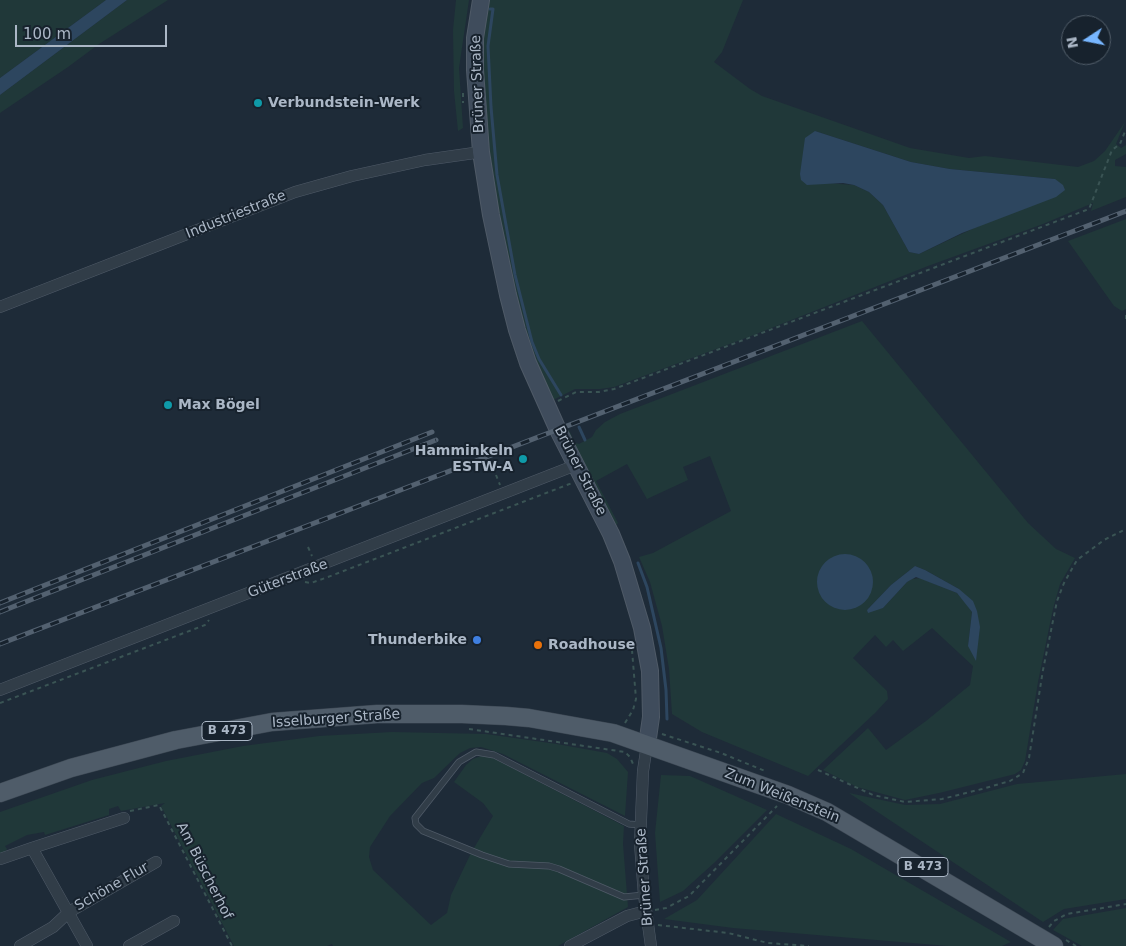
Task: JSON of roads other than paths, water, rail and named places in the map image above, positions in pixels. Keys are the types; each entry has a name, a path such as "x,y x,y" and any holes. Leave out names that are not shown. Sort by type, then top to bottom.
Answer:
{"main road":[{"name":"Brüner Straße","path":"481,0 475,38 475,70 481,152 491,215 517,330 528,363 547,406 611,534 622,561 642,628 651,687 651,717 648,744"},
{"name":"Isselburger Straße","path":"0,793 70,768 176,740 282,721 377,714 506,716 552,722 624,745 648,744"},
{"name":"Zum Weißenstein","path":"648,744 788,795 827,812 1054,946"}],"street":[{"name":"Industriestraße","path":"0,307 295,192 352,176 425,160 481,152"},
{"name":"Güterstraße","path":"0,690 576,465"},
{"name":"Brüner Straße","path":"648,744 643,771 640,844 651,946"},
{"path":"0,859 124,818"},
{"name":"Schöne Flur","path":"32,848 87,946"},
{"name":"Schöne Flur","path":"69,912 156,862"},
{"path":"570,946 627,916 646,911"},
{"path":"20,946 53,927 69,912"},
{"path":"129,946 174,920"}],"lane":[{"path":"641,824 629,824 494,755 476,752 459,762 415,818 416,824 423,831 482,855 509,864 548,866 560,869 624,897 644,895"}],"water":[{"path":"106,0 127,0 0,95 0,78"},
{"path":"815,131 911,162 950,169 1055,179 1063,185 1065,190 1056,197 962,233 919,254 909,252 883,205 869,192 854,185 843,183 807,185 801,180 800,174 805,138"},
{"path":"839,554 851,554 861,558 869,566 873,582 869,598 861,606 851,610 839,610 829,606 821,598 817,588 817,576 821,566 829,558"},
{"path":"915,566 959,589 973,601 980,627 976,661 968,646 972,612 957,593 916,577 907,582 883,608 868,613 867,610 891,585"}],"waterway":[{"path":"490,9 493,9 488,46 497,175 515,275 532,342 539,359 561,395"},
{"path":"579,427 585,440"},
{"path":"638,563 647,587 661,648 667,719"}],"railway":[{"path":"0,644 1126,211"},
{"path":"0,603 432,432"},
{"path":"0,612 436,440"}],"place":[{"name":"Verbundstein-Werk","path":"258,103"},
{"name":"Max Bögel","path":"168,405"},
{"name":"Hamminkeln ESTW-A","path":"523,459"},
{"name":"Thunderbike","path":"477,640"},
{"name":"Roadhouse","path":"538,645"}]}
